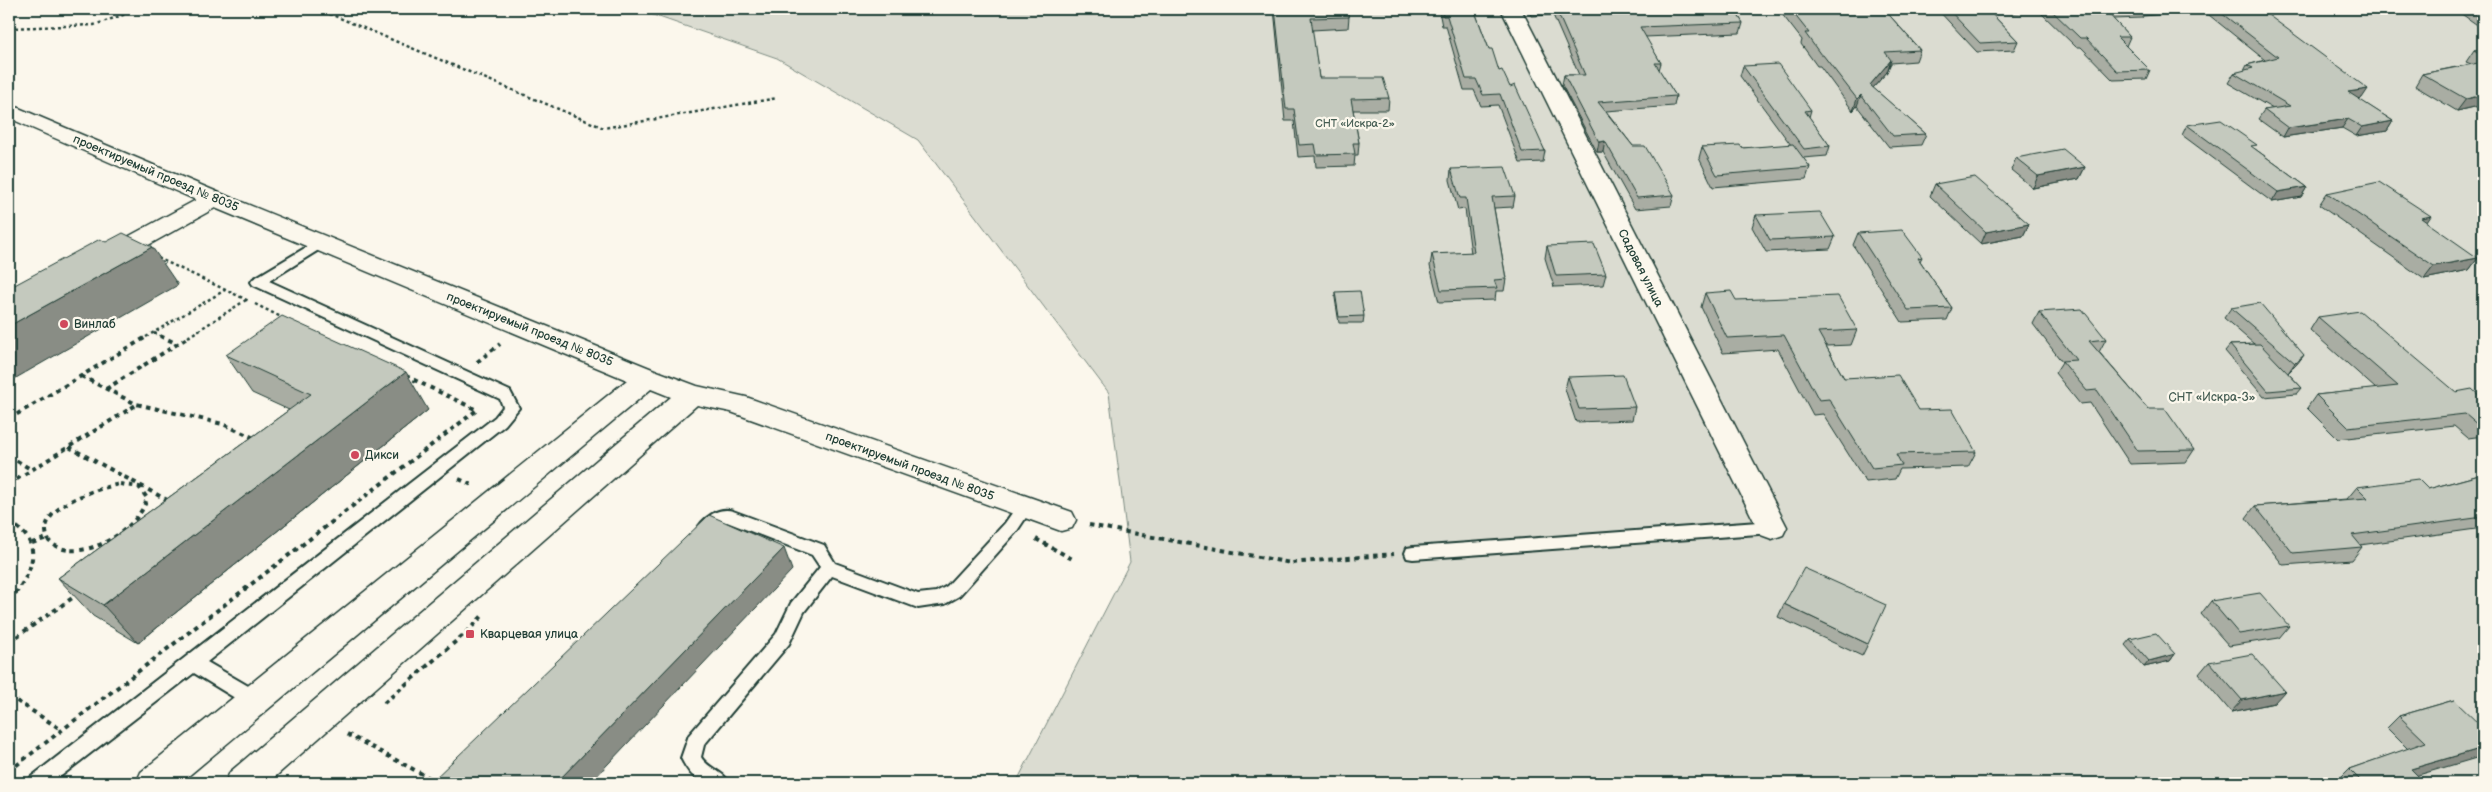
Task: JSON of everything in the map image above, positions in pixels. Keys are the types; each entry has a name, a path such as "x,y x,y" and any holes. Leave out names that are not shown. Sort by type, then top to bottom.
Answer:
{"street":[{"name":"Садовая улица","path":"1511,9 1772,527"},
{"name":"проектируемый проезд № 8035","path":"9,110 214,199 647,378 692,394 736,404 1018,517 1061,520"},
{"path":"85,269 214,199"},
{"path":"154,783 647,378"},
{"path":"243,783 692,394"}],"lane":[{"path":"38,783 500,421 511,408 506,395 258,282 320,243"},
{"path":"688,546 716,519 727,514 818,550 829,568 918,601 940,599 953,591 971,573 1018,517"},
{"path":"1413,553 1772,527"},
{"path":"719,783 699,772 691,758 696,741 783,639 797,608 829,568"},
{"path":"192,663 255,700"}],"path":[{"path":"9,28 94,25 140,9"},
{"path":"318,9 604,128 777,98"},
{"path":"149,253 290,321"},
{"path":"9,419 225,290"},
{"path":"106,389 246,300"},
{"path":"153,333 178,344"},
{"path":"9,771 477,410 403,375"},
{"path":"81,376 136,404 222,424 255,439"},
{"path":"9,484 136,404"},
{"path":"68,447 147,491"},
{"path":"9,456 32,470"},
{"path":"147,491 147,502 142,514 130,527 106,541 74,549 54,546 47,538 48,526 65,505 82,494 101,487 120,484 135,486 147,491 174,504"},
{"path":"1018,517 1074,560"},
{"path":"1061,520 1291,563 1413,553"},
{"path":"9,522 24,530 32,543 33,551 30,570 9,602"},
{"path":"32,543 47,538"},
{"path":"9,642 80,592"},
{"path":"378,708 469,630 488,609"},
{"path":"9,696 62,730"},
{"path":"340,740 355,727"},
{"path":"347,734 439,783"}],"green space":[{"path":"636,9 2483,9 2483,783 1016,783 1130,562 1109,393 918,140 777,58"}],"building":[{"path":"1275,9 1346,9 1349,17 1311,18 1319,78 1383,78 1389,98 1351,99 1359,143 1353,143 1355,154 1317,155 1315,144 1299,145 1294,109 1286,109"},
{"path":"1442,9 1474,9 1489,49 1492,49 1499,71 1502,70 1510,87 1515,85 1545,151 1522,152 1500,94 1483,95 1476,79 1466,79 1447,16 1443,16"},
{"path":"1556,9 1734,9 1743,23 1640,27 1661,63 1655,63 1676,96 1598,102 1633,146 1645,146 1674,195 1637,198 1605,141 1599,142 1564,75 1585,75"},
{"path":"1790,9 1884,9 1920,50 1885,52 1891,60 1870,85 1926,134 1893,136 1861,95 1857,99 1823,55 1821,55 1805,33 1809,33"},
{"path":"1948,9 1987,9 2018,41 1980,43"},
{"path":"2050,9 2145,9 2105,10 2130,37 2117,37 2150,70 2117,71 2086,38 2080,38"},
{"path":"2216,9 2260,9 2368,89 2348,92 2393,121 2362,127 2348,119 2288,128 2264,110 2290,106 2234,73 2253,68 2247,65 2278,57"},
{"path":"2483,49 2483,55 2474,50"},
{"path":"2483,62 2483,95 2466,99 2422,74"},
{"path":"1778,64 1811,110 1805,111 1830,146 1804,149 1743,66"},
{"path":"2221,120 2257,145 2251,146 2307,187 2278,192 2187,125"},
{"path":"1793,144 1810,167 1717,175 1702,147 1740,145 1742,148"},
{"path":"2063,149 2085,167 2038,176 2016,158"},
{"path":"1505,167 1515,196 1492,197 1506,279 1494,280 1497,288 1441,290 1432,254 1474,252 1466,198 1460,198 1451,169"},
{"path":"1975,177 2029,224 1986,232 1935,184"},
{"path":"2379,182 2431,216 2421,218 2478,258 2434,266 2327,193"},
{"path":"1820,212 1835,237 1770,240 1756,215"},
{"path":"1902,230 1922,257 1918,258 1952,308 1908,310 1858,233"},
{"path":"123,233 152,247 9,326 9,288 100,239 106,242"},
{"path":"1594,244 1606,274 1556,276 1547,246"},
{"path":"1360,291 1364,316 1339,317 1335,292"},
{"path":"1731,291 1736,300 1838,296 1857,330 1818,332 1844,378 1898,375 1919,410 1952,409 1976,452 1896,454 1902,465 1872,468 1829,399 1819,400 1784,335 1727,338 1705,293"},
{"path":"2260,303 2304,355 2295,363 2231,308"},
{"path":"2082,309 2106,339 2089,341 2148,409 2165,409 2194,450 2138,451 2097,390 2087,391 2062,361 2076,360 2039,312"},
{"path":"2360,311 2456,392 2472,389 2483,399 2483,425 2479,426 2465,414 2348,427 2316,395 2398,386 2318,317"},
{"path":"282,316 406,372 103,605 58,578 311,394 226,355"},
{"path":"2260,344 2302,388 2268,391 2230,345"},
{"path":"1623,375 1635,407 1579,409 1568,377"},
{"path":"2483,474 2483,517 2352,535 2362,547 2293,553 2255,506 2368,498 2357,487 2418,479 2428,489"},
{"path":"709,515 784,548 556,783 430,783"},
{"path":"1804,568 1886,605 1868,644 1784,604"},
{"path":"2260,593 2289,626 2239,634 2211,601"},
{"path":"2156,633 2175,654 2149,661 2130,639"},
{"path":"2252,654 2285,691 2242,700 2209,662"},
{"path":"2454,700 2483,728 2483,748 2411,769 2425,783 2363,783 2349,769 2426,742 2399,716"}],"place":[{"name":"Винлаб","path":"64,324"},
{"name":"Дикси","path":"355,455"},
{"name":"Кварцевая улица","path":"470,634"}],"park label":[{"name":"СНТ «Искра-2»","path":"1355,123"},
{"name":"СНТ «Искра-3»","path":"2212,397"}]}
